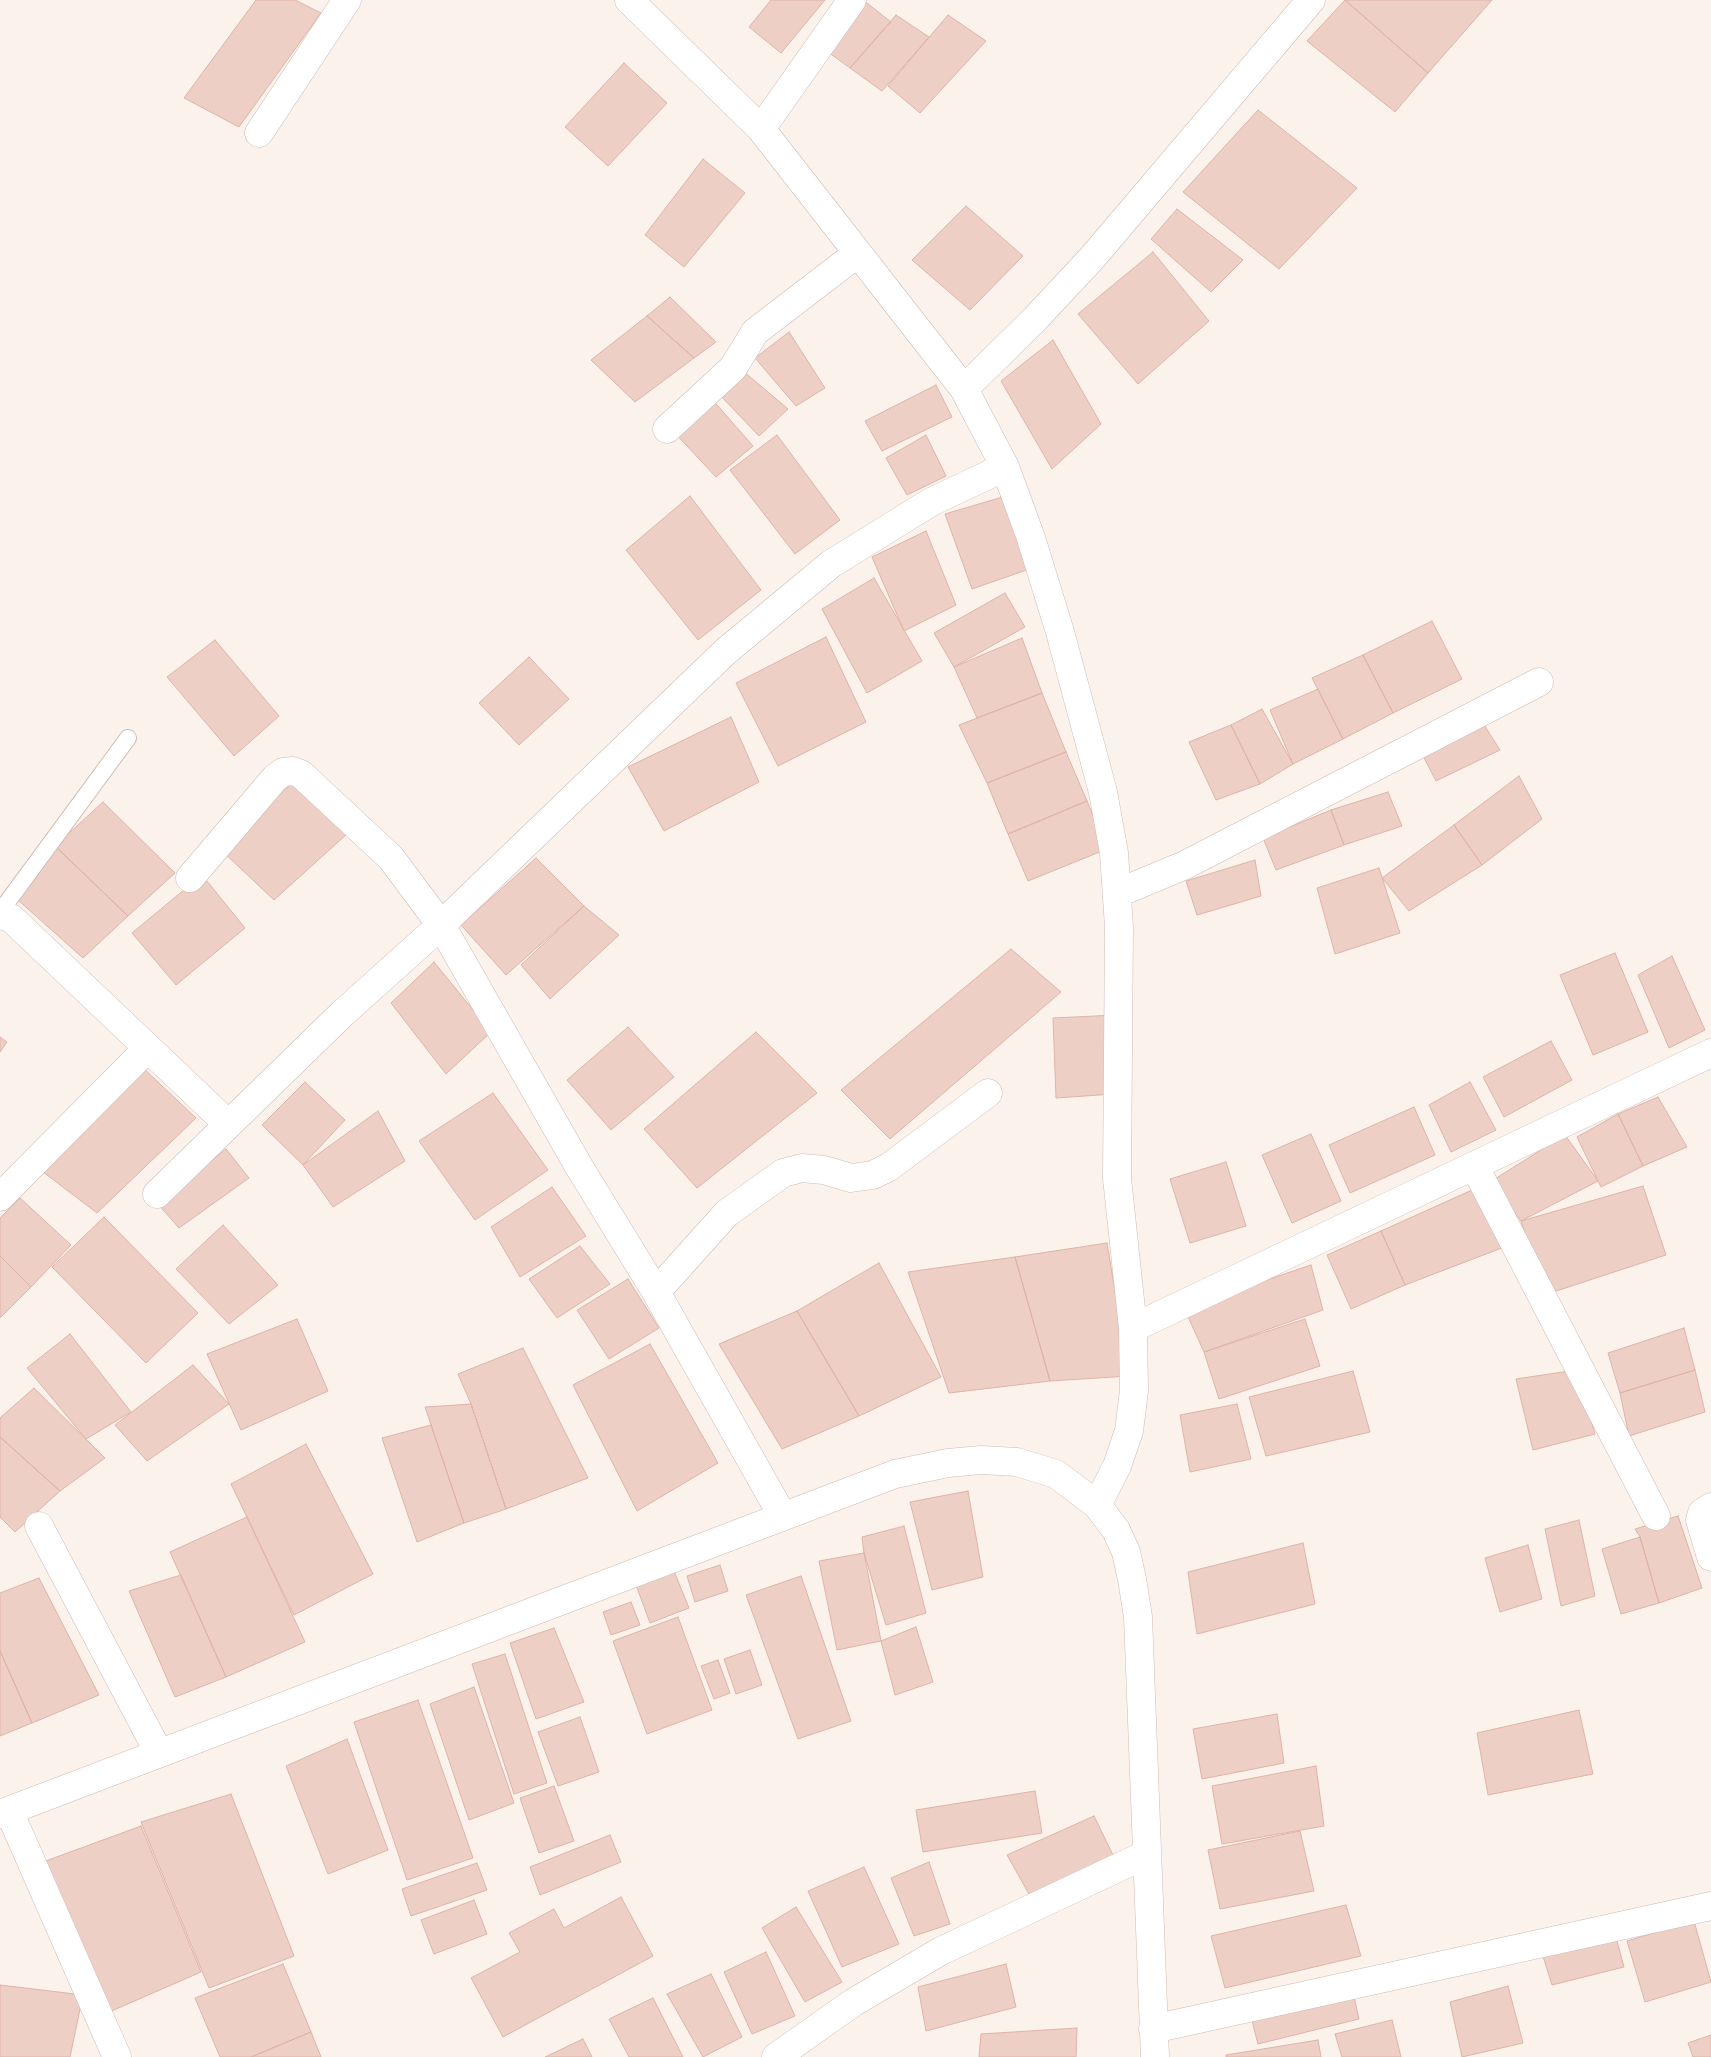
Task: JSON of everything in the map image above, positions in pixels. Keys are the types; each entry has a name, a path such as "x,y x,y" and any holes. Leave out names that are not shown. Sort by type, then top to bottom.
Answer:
{"street":[{"path":"259,133 347,0"},
{"path":"629,0 761,128 964,389 1005,468 1037,557 1103,792 1114,853 1118,893 1120,1022 1117,1178 1133,1328 1134,1390 1129,1431 1117,1466 1097,1506"},
{"path":"761,128 852,0"},
{"path":"964,389 1029,326 1092,258 1311,0"},
{"path":"668,428 733,368 755,332 858,253"},
{"path":"157,1194 343,1013 442,925 690,684 793,595 832,564 915,511 1005,468"},
{"path":"1118,893 1185,865 1539,682"},
{"path":"190,878 275,778 283,772 293,771 301,774 373,839 391,858 442,925 578,1164 656,1292 782,1516"},
{"path":"0,913 11,918 227,1124"},
{"path":"0,1197 148,1048"},
{"path":"1133,1328 1711,1053"},
{"path":"656,1292 727,1213 783,1173 802,1168 824,1170 851,1178 872,1175 889,1168 988,1093"},
{"path":"1475,1166 1656,1516"},
{"path":"117,2057 5,1812 895,1474 948,1463 981,1460 1017,1462 1056,1474 1097,1506 1116,1530 1126,1552 1138,1617 1145,1855 1155,2057"},
{"path":"1711,1507 1702,1513 1700,1520 1711,1557"},
{"path":"39,1526 159,1753"},
{"path":"776,2057 854,2002 941,1950 1145,1855"},
{"path":"1154,2028 1711,1906"}],"lane":[{"path":"0,913 128,738"}],"building":[{"path":"256,0 295,0 321,13 239,127 184,98"},
{"path":"771,0 825,0 781,53 749,27"},
{"path":"863,0 891,22 850,68 821,47"},
{"path":"1345,0 1428,73 1395,112 1307,41"},
{"path":"1345,0 1492,0 1428,73"},
{"path":"896,15 929,37 882,91 850,68"},
{"path":"948,15 986,41 920,113 888,86"},
{"path":"624,63 667,103 608,166 565,127"},
{"path":"1258,110 1357,188 1279,269 1183,192"},
{"path":"703,159 745,193 684,267 645,235"},
{"path":"966,206 1023,256 970,310 912,260"},
{"path":"1177,209 1243,260 1211,292 1151,239"},
{"path":"1153,252 1209,321 1138,384 1078,314"},
{"path":"670,297 716,342 694,358 647,316"},
{"path":"647,316 694,358 635,402 591,360"},
{"path":"789,332 825,388 796,406 755,358"},
{"path":"1053,340 1101,424 1052,469 1001,381"},
{"path":"743,371 788,409 759,436 718,393"},
{"path":"936,385 952,417 882,451 865,421"},
{"path":"710,397 753,446 716,477 671,429"},
{"path":"777,435 840,520 795,554 730,470"},
{"path":"926,435 946,476 907,495 886,458"},
{"path":"690,496 761,590 698,640 626,550"},
{"path":"1006,496 1035,567 972,589 945,514"},
{"path":"926,531 956,605 904,631 872,557"},
{"path":"874,578 922,661 867,693 822,609"},
{"path":"1005,593 1025,627 954,667 934,633"},
{"path":"1432,621 1462,679 1393,713 1363,655"},
{"path":"826,637 866,722 778,766 736,683"},
{"path":"1022,638 1042,693 977,718 954,667"},
{"path":"215,640 279,716 234,756 167,677"},
{"path":"1363,655 1393,713 1343,739 1312,678"},
{"path":"529,657 569,699 519,745 479,703"},
{"path":"1318,689 1343,739 1293,764 1270,710"},
{"path":"1042,693 1066,752 987,783 959,725"},
{"path":"1262,709 1293,764 1260,784 1231,725"},
{"path":"731,717 759,782 664,831 628,767"},
{"path":"1481,720 1500,750 1436,781 1419,748"},
{"path":"1231,725 1260,784 1216,800 1189,742"},
{"path":"1066,752 1087,801 1008,834 987,783"},
{"path":"1519,776 1542,819 1482,865 1454,825"},
{"path":"294,781 348,833 274,900 221,850"},
{"path":"1388,792 1402,826 1344,845 1331,810"},
{"path":"1087,801 1107,849 1028,881 1008,834"},
{"path":"103,802 175,873 128,916 55,846"},
{"path":"1331,810 1344,845 1276,870 1263,838"},
{"path":"1454,825 1482,865 1409,911 1382,878"},
{"path":"55,846 128,916 83,958 18,900"},
{"path":"536,858 584,906 506,975 461,925"},
{"path":"1255,860 1261,896 1197,915 1186,881"},
{"path":"1379,868 1400,933 1335,954 1317,888"},
{"path":"202,875 245,928 176,985 132,933"},
{"path":"584,906 619,935 550,999 521,965"},
{"path":"1011,949 1061,992 890,1139 841,1090"},
{"path":"1615,953 1648,1032 1593,1055 1560,975"},
{"path":"1672,956 1705,1030 1669,1048 1638,975"},
{"path":"434,962 491,1032 446,1074 391,1003"},
{"path":"1116,1015 1114,1094 1056,1098 1053,1018"},
{"path":"628,1027 674,1077 611,1130 567,1080"},
{"path":"756,1032 817,1093 697,1188 644,1129"},
{"path":"0,1037 7,1042 0,1052"},
{"path":"1551,1041 1572,1080 1504,1117 1483,1077"},
{"path":"142,1067 196,1118 97,1213 43,1172"},
{"path":"305,1082 345,1120 303,1165 262,1125"},
{"path":"1470,1082 1496,1130 1451,1152 1429,1105"},
{"path":"493,1093 548,1170 475,1220 419,1141"},
{"path":"1658,1097 1687,1147 1643,1166 1618,1114"},
{"path":"1414,1107 1435,1155 1350,1193 1329,1145"},
{"path":"378,1111 405,1161 333,1207 303,1165"},
{"path":"1618,1114 1643,1166 1601,1187 1577,1137"},
{"path":"1311,1134 1341,1201 1292,1223 1262,1155"},
{"path":"1565,1135 1598,1181 1521,1221 1490,1182"},
{"path":"226,1149 249,1178 179,1228 158,1204"},
{"path":"1226,1162 1246,1226 1190,1243 1170,1179"},
{"path":"1481,1186 1507,1246 1405,1285 1381,1231"},
{"path":"1643,1186 1666,1255 1544,1295 1521,1221"},
{"path":"552,1187 586,1236 520,1277 491,1227"},
{"path":"20,1198 71,1245 31,1287 0,1256 0,1218"},
{"path":"104,1217 198,1313 146,1363 52,1267"},
{"path":"223,1225 278,1285 229,1324 176,1269"},
{"path":"1381,1231 1405,1285 1351,1309 1327,1255"},
{"path":"1107,1243 1129,1376 1050,1381 1015,1257"},
{"path":"580,1246 610,1284 557,1318 529,1279"},
{"path":"0,1256 31,1287 0,1318"},
{"path":"1015,1257 1050,1381 949,1393 908,1272"},
{"path":"879,1263 941,1377 859,1416 797,1311"},
{"path":"1311,1265 1323,1310 1204,1352 1184,1308"},
{"path":"628,1279 659,1328 609,1359 577,1310"},
{"path":"797,1311 859,1416 782,1449 719,1344"},
{"path":"297,1319 328,1391 241,1430 207,1354"},
{"path":"1305,1319 1320,1366 1219,1399 1204,1352"},
{"path":"1684,1328 1695,1370 1620,1393 1608,1353"},
{"path":"70,1334 131,1412 86,1439 27,1368"},
{"path":"650,1344 718,1463 637,1511 573,1385"},
{"path":"523,1348 588,1478 506,1509 471,1404 458,1374"},
{"path":"193,1365 229,1404 147,1461 115,1425"},
{"path":"1576,1370 1595,1434 1533,1450 1516,1379"},
{"path":"1695,1370 1705,1412 1629,1436 1620,1393"},
{"path":"1353,1371 1370,1432 1266,1456 1249,1397"},
{"path":"34,1388 105,1458 60,1491 0,1437 0,1418"},
{"path":"471,1404 506,1509 464,1523 425,1407"},
{"path":"1237,1404 1251,1459 1190,1472 1180,1415"},
{"path":"431,1425 464,1523 417,1542 382,1438"},
{"path":"0,1437 60,1491 15,1532 0,1517"},
{"path":"306,1444 373,1574 294,1615 231,1484"},
{"path":"968,1491 983,1577 932,1590 910,1502"},
{"path":"1678,1516 1702,1588 1659,1603 1640,1537 1635,1529"},
{"path":"247,1517 305,1642 226,1677 170,1552"},
{"path":"1579,1520 1595,1596 1561,1606 1545,1529"},
{"path":"904,1526 926,1613 886,1625 864,1553 862,1537"},
{"path":"1640,1537 1659,1603 1621,1614 1602,1549"},
{"path":"1303,1543 1315,1604 1197,1634 1188,1572"},
{"path":"1528,1545 1542,1599 1500,1612 1485,1558"},
{"path":"864,1553 881,1641 837,1650 819,1561"},
{"path":"720,1565 728,1591 695,1602 687,1576"},
{"path":"674,1571 689,1608 650,1623 636,1585"},
{"path":"181,1575 226,1677 175,1697 129,1591"},
{"path":"801,1576 851,1721 798,1739 746,1595"},
{"path":"39,1578 99,1695 32,1723 0,1651 0,1593"},
{"path":"631,1602 640,1625 611,1635 603,1612"},
{"path":"678,1617 712,1710 647,1734 613,1641"},
{"path":"916,1627 933,1682 895,1695 881,1641"},
{"path":"554,1628 584,1702 536,1719 510,1643"},
{"path":"750,1650 762,1685 736,1694 724,1659"},
{"path":"0,1651 32,1723 0,1736"},
{"path":"505,1654 547,1783 514,1794 472,1664"},
{"path":"718,1660 730,1693 714,1699 701,1666"},
{"path":"474,1687 514,1803 469,1820 430,1704"},
{"path":"418,1700 473,1858 407,1880 354,1722"},
{"path":"1579,1710 1593,1774 1488,1795 1477,1733"},
{"path":"1277,1714 1284,1763 1202,1779 1193,1729"},
{"path":"580,1717 599,1772 558,1786 538,1732"},
{"path":"347,1739 388,1850 328,1874 286,1766"},
{"path":"1316,1766 1324,1826 1222,1844 1212,1786"},
{"path":"554,1786 574,1841 539,1853 520,1798"},
{"path":"1035,1791 1042,1833 923,1852 916,1810"},
{"path":"231,1794 294,1956 209,1988 141,1822"},
{"path":"1094,1816 1114,1857 1029,1894 1007,1855"},
{"path":"141,1826 201,1972 107,2013 43,1862"},
{"path":"1300,1831 1314,1891 1220,1909 1208,1850"},
{"path":"610,1835 621,1862 540,1895 530,1867"},
{"path":"929,1862 950,1924 914,1936 891,1878"},
{"path":"477,1863 487,1890 411,1916 402,1889"},
{"path":"864,1867 899,1944 842,1967 808,1891"},
{"path":"621,1897 653,1956 503,2037 471,1978 520,1952 509,1933 554,1909 564,1928"},
{"path":"474,1900 487,1934 434,1954 421,1920"},
{"path":"1346,1905 1361,1956 1225,1988 1211,1936"},
{"path":"796,1907 842,1982 805,2002 762,1928"},
{"path":"1694,1921 1711,1982 1645,2002 1627,1941"},
{"path":"1614,1930 1624,1967 1552,1985 1541,1950"},
{"path":"766,1952 795,2016 752,2034 724,1972"},
{"path":"283,1964 311,2032 251,2057 220,2057 195,1998"},
{"path":"1006,1964 1016,2007 926,2031 918,1987"},
{"path":"711,1974 742,2037 703,2057 667,1994"},
{"path":"0,1985 83,1995 70,2057 0,2057"},
{"path":"1508,1986 1523,2043 1462,2057 1450,2002"},
{"path":"1352,1988 1359,2019 1258,2044 1250,2013"},
{"path":"653,1998 683,2057 629,2057 609,2019"},
{"path":"1392,2020 1401,2057 1342,2057 1335,2034"},
{"path":"1077,2028 1076,2057 979,2057 981,2034"},
{"path":"311,2032 321,2057 251,2057"},
{"path":"1711,2035 1711,2057 1693,2057 1688,2043"},
{"path":"583,2039 592,2057 545,2057"},
{"path":"1318,2040 1321,2057 1226,2057 1226,2055"}]}
